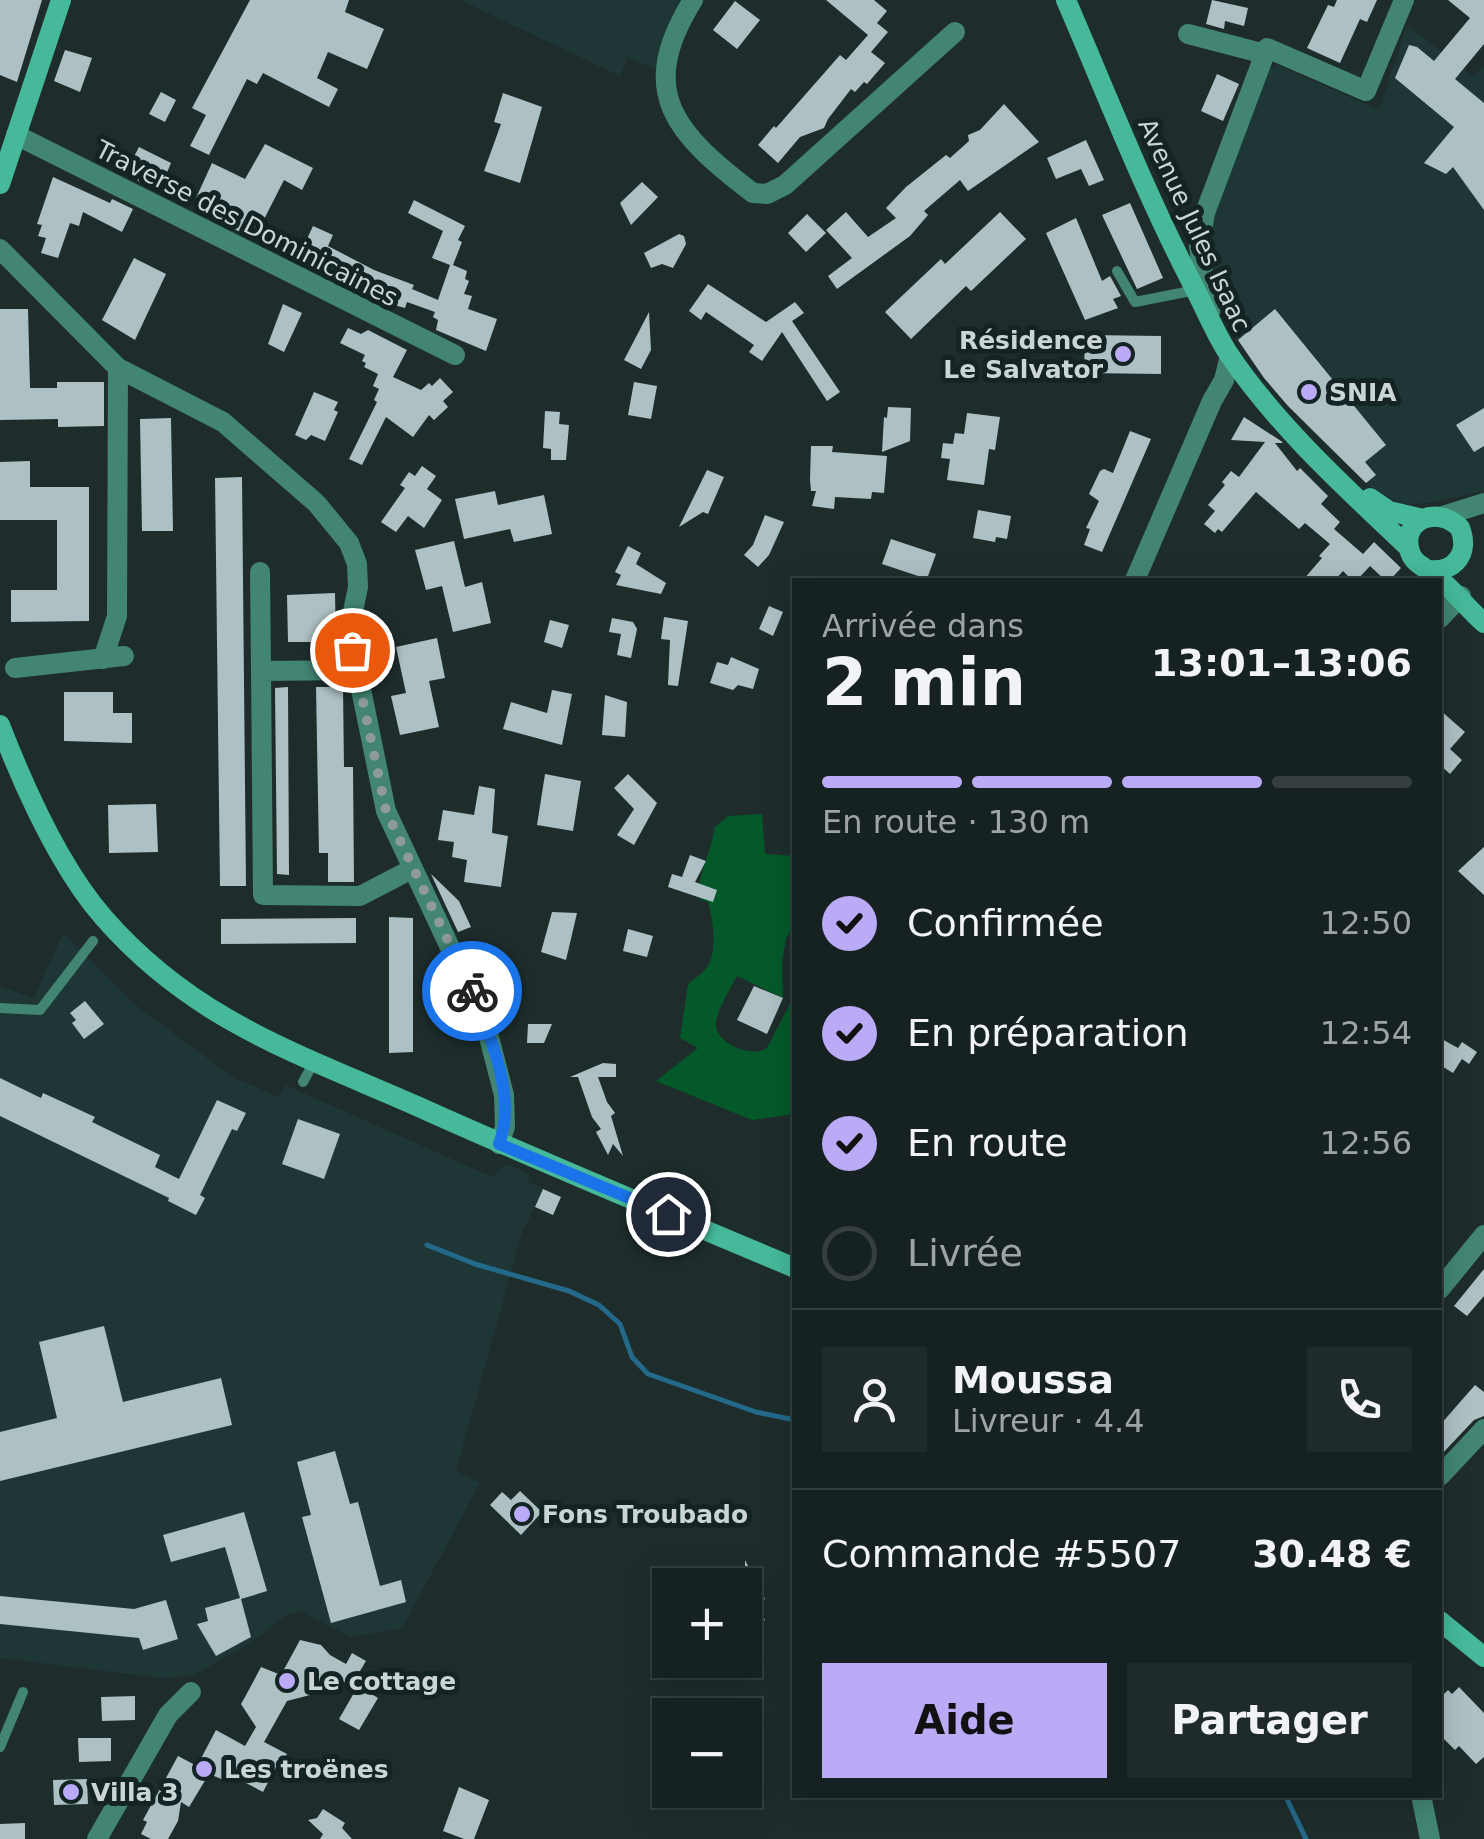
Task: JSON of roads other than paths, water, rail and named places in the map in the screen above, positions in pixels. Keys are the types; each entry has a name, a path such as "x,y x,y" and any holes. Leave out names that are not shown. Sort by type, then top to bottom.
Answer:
{"main road":[{"path":"0,184 61,0"},
{"name":"Avenue Jules Isaac","path":"1066,0 1174,250 1230,356 1350,492 1409,548"},
{"name":"Avenue Jules Isaac","path":"1311,450 1380,506 1400,515 1432,517"},
{"path":"1438,578 1419,565 1409,548 1411,531 1432,517 1460,528 1464,538 1458,562 1461,596"},
{"path":"1428,570 1449,568 1458,562"},
{"path":"1442,581 1484,623"},
{"path":"0,725 33,802 101,915 145,960 185,993 308,1073 499,1144 792,1267"},
{"path":"1442,1624 1484,1657"}],"street":[{"path":"693,0 667,50 663,75 671,104 686,135 753,193 767,194 785,185 955,32"},
{"path":"1206,314 1214,305 1205,287 1200,247 1206,213 1267,48 1366,91 1404,0"},
{"path":"1188,34 1265,54"},
{"name":"Traverse des Dominicaines","path":"16,135 455,355"},
{"path":"0,249 118,368 223,422 316,503 350,542 357,564 358,587 348,630 386,811 485,1022 504,1095 506,1126 499,1144"},
{"path":"1136,578 1224,380 1230,356"},
{"path":"15,668 114,658 118,368"},
{"path":"1432,517 1484,503"},
{"path":"1464,538 1484,512"},
{"path":"260,572 263,895 360,896 412,869"},
{"path":"1442,616 1461,596"},
{"path":"261,671 356,670"},
{"path":"1442,1287 1484,1236"},
{"path":"1442,1474 1484,1429"},
{"path":"98,1839 168,1714 190,1692"},
{"path":"1422,1798 1430,1839"}],"lane":[{"path":"1116,270 1135,302 1196,290"},
{"path":"0,1008 40,1010 93,941"},
{"path":"0,1747 23,1692"}],"waterway":[{"path":"427,1245 475,1264 569,1291 599,1305 620,1324 632,1357 648,1374 756,1412 792,1419"},
{"path":"1286,1798 1306,1839"}],"place":[{"name":"Résidence Le Salvator","path":"1123,354"},
{"name":"SNIA","path":"1309,392"},
{"name":"Fons Troubado","path":"522,1514"},
{"name":"Le cottage","path":"287,1681"},
{"name":"Les troënes","path":"204,1769"},
{"name":"Villa 3","path":"71,1792"}]}
